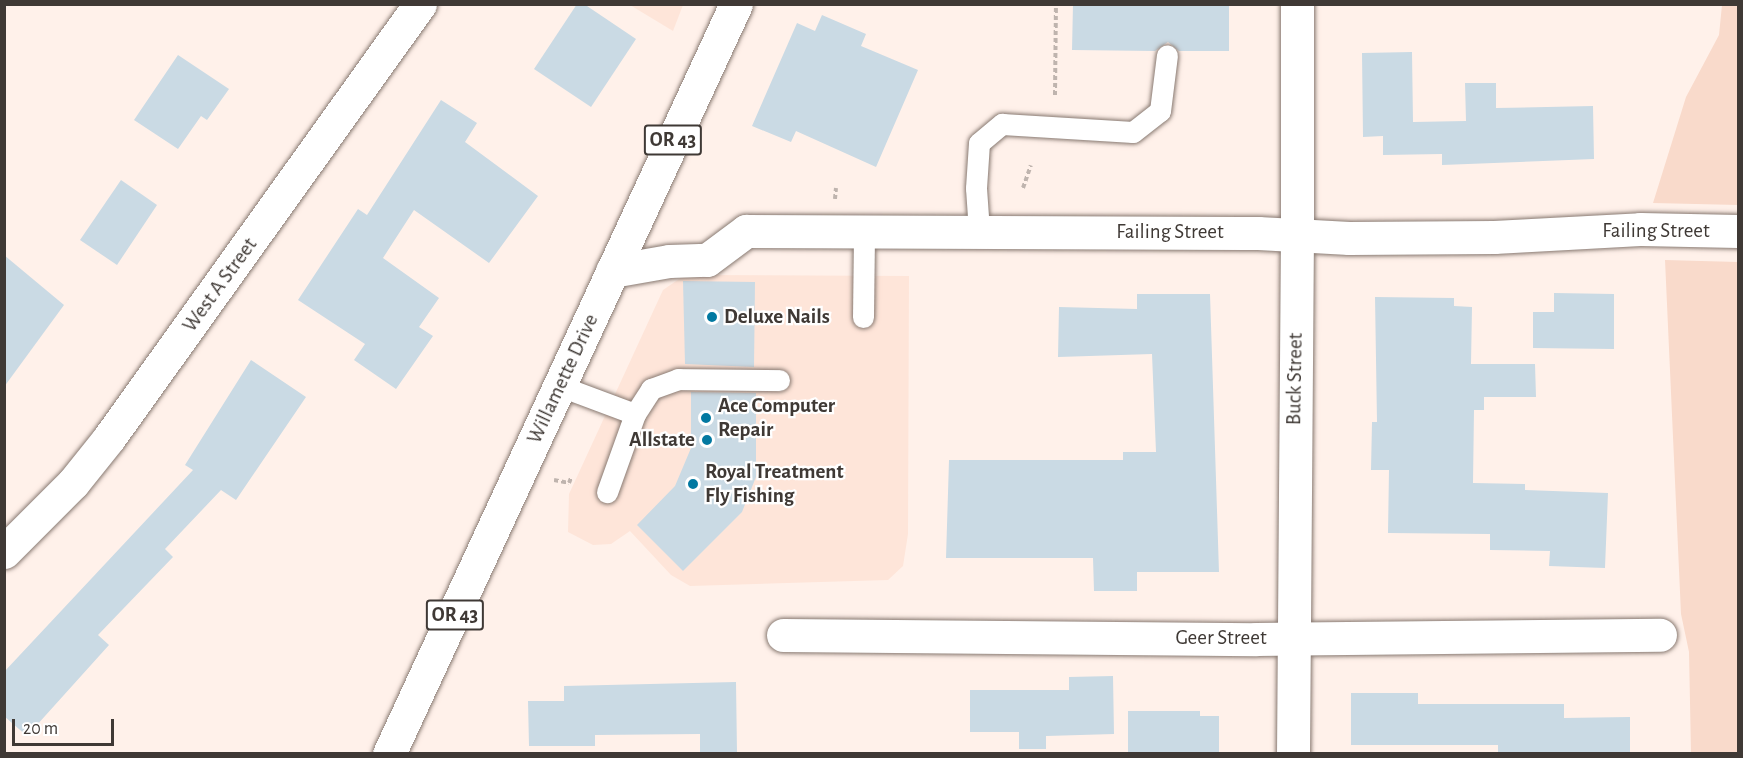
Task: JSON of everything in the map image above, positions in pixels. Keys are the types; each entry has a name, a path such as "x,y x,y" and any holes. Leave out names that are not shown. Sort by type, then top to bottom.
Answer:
{"street":[{"name":"West A Street","path":"4,552 73,483 109,438 420,4"},
{"name":"Willamette Drive","path":"389,753 736,4"},
{"name":"Buck Street","path":"1293,753 1297,4"},
{"name":"Failing Street","path":"612,271 669,261 707,260 746,231 864,230 1472,237 1640,228 1738,231"},
{"name":"Geer Street","path":"783,635 1293,638 1660,635"}],"lane":[{"path":"980,231 976,188 979,143 1002,124 1134,132 1160,111 1167,55"},
{"path":"863,317 864,230"},
{"path":"607,492 635,414 651,389 678,379 779,380"},
{"path":"560,386 635,414"}],"path":[{"path":"1055,95 1056,4"},
{"path":"1023,188 1031,165"}],"shaded area":[{"path":"630,5 683,5 673,31"},
{"path":"1722,5 1738,5 1738,205 1653,203 1686,97 1719,35"},
{"path":"1665,260 1738,262 1738,753 1691,753 1689,652 1681,614"},
{"path":"700,275 909,276 908,534 903,566 888,580 690,586 671,575 630,531 611,544 593,545 568,532 569,494 663,290 682,277"}],"building":[{"path":"577,4 584,4 636,39 591,107 534,69"},
{"path":"1073,4 1229,4 1229,51 1179,51 1168,42 1155,51 1072,50"},
{"path":"822,15 866,34 861,46 918,70 876,167 796,131 791,142 752,126 797,23 815,31"},
{"path":"1412,52 1413,122 1466,121 1465,83 1496,83 1496,108 1593,106 1594,159 1442,165 1442,154 1383,155 1383,136 1363,137 1362,53"},
{"path":"178,55 229,89 207,120 201,116 178,149 134,120"},
{"path":"441,100 477,123 465,142 538,196 489,263 414,210 383,258 439,298 419,327 433,336 396,389 354,360 365,344 298,300 358,209 367,215"},
{"path":"121,180 157,205 117,265 80,240"},
{"path":"4,255 64,305 4,387"},
{"path":"683,281 755,282 754,367 685,364"},
{"path":"1554,293 1614,294 1614,349 1533,348 1533,312 1554,312"},
{"path":"1137,294 1210,294 1219,572 1137,572 1137,591 1094,591 1093,558 946,558 949,460 1123,460 1123,452 1156,452 1152,354 1058,357 1059,307 1137,309"},
{"path":"1375,297 1454,298 1454,306 1472,307 1471,364 1535,364 1536,397 1484,397 1484,410 1474,410 1473,483 1525,484 1525,490 1608,493 1605,568 1549,566 1550,551 1490,550 1490,534 1388,533 1389,470 1371,470 1372,422 1377,422"},
{"path":"251,360 306,397 236,500 221,490 165,549 173,557 98,635 109,645 27,736 4,716 4,672 193,470 185,465"},
{"path":"691,392 756,393 756,477 742,512 683,571 637,525 675,486 691,448"},
{"path":"1113,676 1114,734 1046,736 1046,749 1019,749 1019,732 970,732 970,690 1069,690 1069,677"},
{"path":"736,682 737,753 700,753 700,734 595,735 595,746 529,746 528,701 564,701 564,686"},
{"path":"1351,693 1418,693 1418,704 1564,704 1564,718 1630,717 1630,753 1498,753 1498,745 1351,745"},
{"path":"1128,711 1200,711 1200,716 1219,716 1219,753 1128,753"}],"place":[{"name":"Deluxe Nails","path":"712,317"},
{"name":"Ace Computer Repair","path":"706,418"},
{"name":"Allstate","path":"707,440"},
{"name":"Royal Treatment Fly Fishing","path":"693,484"}]}
